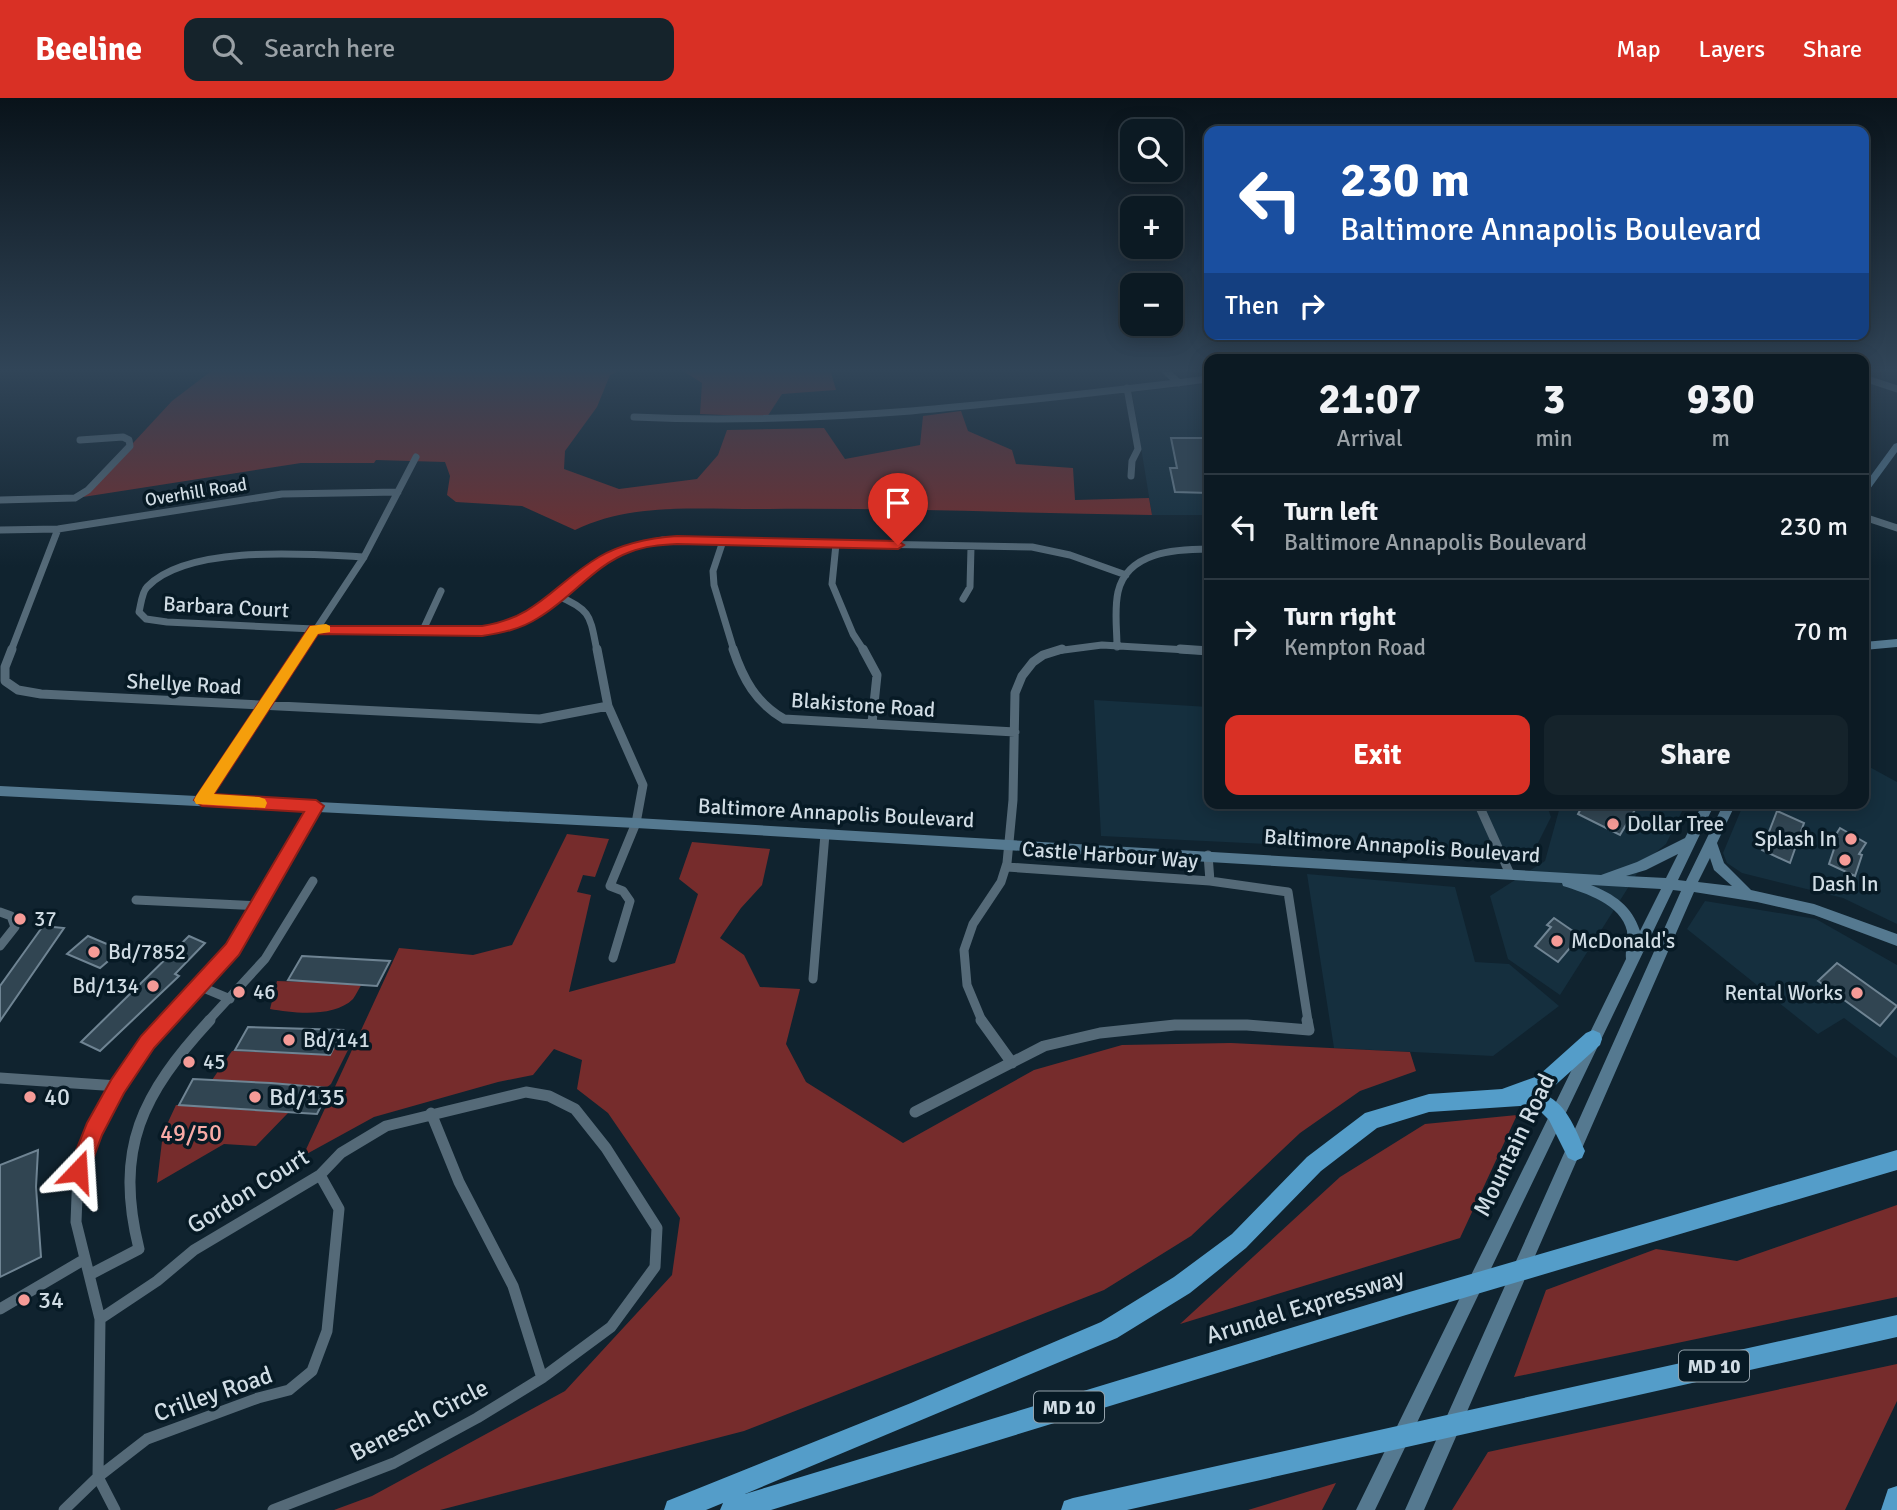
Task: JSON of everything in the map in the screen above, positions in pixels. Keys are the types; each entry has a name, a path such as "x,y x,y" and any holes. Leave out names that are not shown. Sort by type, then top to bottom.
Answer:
{"highway":[{"path":"1504,1096 1544,1083 1593,1039"},
{"path":"676,1510 915,1413 1109,1330 1182,1285 1239,1241 1314,1164 1372,1120 1429,1103 1504,1096 1537,1100 1556,1113 1575,1151"},
{"name":"Arundel Expressway","path":"732,1510 1406,1304 1897,1160"},
{"name":"MD 10","path":"1073,1510 1897,1326"},
{"path":"1893,1510 1897,1498"}],"main road":[{"path":"1869,484 1897,446"},
{"path":"1869,647 1897,643"},
{"name":"Baltimore Annapolis Boulevard","path":"0,791 636,823 1670,884 1746,892 1854,921 1897,940"},
{"name":"Mountain Road","path":"1365,1510 1706,809"},
{"path":"1414,1510 1690,886 1727,809"},
{"path":"1598,879 1641,866 1690,842"},
{"path":"1710,844 1718,866 1746,892"},
{"path":"1554,877 1596,892 1623,911 1633,929 1631,962"}],"street":[{"path":"1130,476 1132,461 1138,449 1135,435"},
{"path":"0,500 75,498 88,490 130,446 129,440 123,438 79,440"},
{"path":"202,800 363,557 416,457"},
{"name":"Overhill Road","path":"0,530 58,529 282,494 398,492"},
{"path":"1869,521 1897,530"},
{"name":"Shellye Road","path":"58,529 5,667 5,681 27,693 540,719 608,706"},
{"path":"314,629 482,631 507,627 534,614 601,561 631,547 663,540 1049,549 1126,575"},
{"name":"Blakistone Road","path":"723,541 713,571 714,585 742,671 763,707 784,719 1015,732"},
{"path":"836,544 832,584 853,634 873,664 877,675 872,723"},
{"path":"962,599 970,587 971,547"},
{"path":"1117,647 1117,600 1119,586 1126,575 1136,564 1160,554 1204,550"},
{"name":"Barbara Court","path":"314,629 153,621 141,616 138,605 150,582 185,565 254,554 363,557"},
{"path":"423,630 441,591"},
{"path":"558,596 580,605 590,615 608,706 643,785 636,823 611,886 623,891 630,901 613,958"},
{"name":"Castle Harbour Way","path":"1012,1063 978,1017 969,993 964,960 969,932 1007,867 1015,693 1018,680 1026,668 1041,656 1064,648 1204,651"},
{"path":"115,1510 98,1478 100,1319 76,1222 78,1171 94,1130 118,1086 148,1042 233,949 316,806"},
{"path":"1481,809 1510,874"},
{"path":"813,979 824,834"},
{"name":"Castle Harbour Way","path":"1208,855 1210,881"},
{"name":"Castle Harbour Way","path":"915,1112 1044,1046 1138,1027 1247,1025 1309,1030 1288,892 1210,881 1007,867"},
{"path":"91,1274 139,1249 130,1212 129,1180 135,1136 152,1094 181,1051 265,959 313,881"},
{"path":"136,900 259,906"},
{"path":"0,912 11,916 15,926 0,946"},
{"path":"200,986 230,999"},
{"path":"0,1078 118,1086"},
{"name":"Gordon Court","path":"100,1319 158,1281 194,1250 320,1175 341,1153 386,1126 526,1092 549,1096"},
{"name":"Benesch Circle","path":"273,1510 394,1463 477,1418 542,1378 611,1327 655,1267 657,1228 607,1148 575,1109 549,1096"},
{"path":"431,1113 459,1182 513,1286 542,1378"},
{"name":"Crilley Road","path":"98,1478 147,1439 258,1398 289,1390 312,1371 327,1331 339,1209 320,1175"},
{"path":"0,1309 85,1259"},
{"path":"64,1510 98,1478"}],"shaded area":[{"path":"1139,435 1204,435 1204,515 1152,515"},
{"path":"1094,700 1204,707 1204,809 1548,809 1551,817 1531,857 1101,836"},
{"path":"1869,767 1897,782 1897,924 1843,898 1742,873 1727,863 1723,853 1741,809 1869,809"},
{"path":"1559,809 1683,809 1666,844 1645,861 1560,995 1508,959 1490,896 1545,861"},
{"path":"1307,874 1455,887 1475,962 1509,964 1559,1006 1493,1056 1334,1048"},
{"path":"1705,901 1816,919 1897,965 1897,1058 1844,1018 1818,1034 1687,929"}],"green space":[{"path":"141,435 577,435 565,451 564,469 619,489 697,479 718,455 725,435 829,435 845,459 920,445 921,435 977,435 1012,450 1016,464 1073,468 1075,500 1149,498 1152,515 695,508 621,515 575,530 522,506 456,502 447,495 450,476 445,462 376,460 374,463 301,463 83,497"},
{"path":"567,834 609,839 595,877 583,875 577,892 591,895 569,992 675,963 698,894 679,879 692,842 770,849 762,885 741,908 720,938 744,955 760,987 800,989 786,1044 806,1082 903,1143 1034,1070 1122,1045 1231,1043 1410,1052 1416,1071 1360,1091 1300,1133 1191,1236 1104,1290 744,1431 440,1510 334,1510 372,1496 565,1391 672,1275 680,1218 608,1113 577,1089 582,1060 554,1049 533,1075 498,1082 374,1117 303,1156 399,948 473,955 512,945"},
{"path":"277,981 362,984 353,999 345,1005 324,1012 301,1013 270,1009"},
{"path":"339,1040 353,1040 331,1084 326,1088 212,1080 232,1051 330,1055"},
{"name":"49/50","path":"176,1105 288,1113 256,1146 224,1144 157,1183 163,1133"},
{"path":"1517,1115 1460,1238 1180,1324 1340,1177 1425,1124"},
{"path":"1897,1205 1897,1297 1514,1377 1546,1290 1656,1249 1737,1261"},
{"path":"1897,1364 1897,1401 1845,1510 1452,1510 1488,1452"},
{"path":"1336,1483 1322,1510 1248,1510"}],"building":[{"path":"1171,438 1204,438 1204,493 1175,492 1170,468 1177,468"},
{"name":"Dollar Tree","path":"1581,809 1635,809 1620,835 1578,814"},
{"name":"Dash In","path":"1777,811 1804,823 1790,863 1762,850"},
{"name":"Dash In","path":"1840,828 1866,843 1859,854 1862,855 1855,876 1829,864 1838,837 1835,836"},
{"name":"McDonald's","path":"1554,918 1580,936 1558,962 1535,946 1551,927 1547,925"},
{"path":"43,926 64,928 0,1021 0,986"},
{"name":"Bd/7852","path":"88,936 121,950 100,968 67,954"},
{"name":"Bd/134","path":"189,936 205,943 175,974 179,976 100,1051 81,1042"},
{"name":"Bd/141","path":"302,956 390,961 377,986 288,980"},
{"name":"Rental Works","path":"1837,963 1897,1006 1880,1026 1818,981"},
{"name":"Bd/141","path":"248,1027 343,1030 330,1055 235,1050"},
{"name":"Bd/135","path":"193,1079 330,1088 317,1114 179,1105"},
{"path":"38,1150 36,1187 41,1257 0,1277 0,1165"}],"slow traffic":[{"path":"259,803 202,800 314,629 326,629"}],"place":[{"name":"Dollar Tree","path":"1613,824"},
{"name":"Splash In","path":"1851,839"},
{"name":"Dash In","path":"1845,860"},
{"name":"37","path":"20,919"},
{"name":"McDonald's","path":"1557,941"},
{"name":"Bd/7852","path":"94,952"},
{"name":"Bd/134","path":"153,986"},
{"name":"46","path":"239,992"},
{"name":"Rental Works","path":"1857,993"},
{"name":"Bd/141","path":"289,1040"},
{"name":"45","path":"189,1062"},
{"name":"40","path":"30,1097"},
{"name":"Bd/135","path":"255,1097"},
{"name":"34","path":"24,1300"}],"route":[{"path":"78,1171 94,1130 118,1086 148,1042 233,949 316,806 202,800 314,629 496,630 522,622 601,561 648,542 677,540 898,545"}]}
